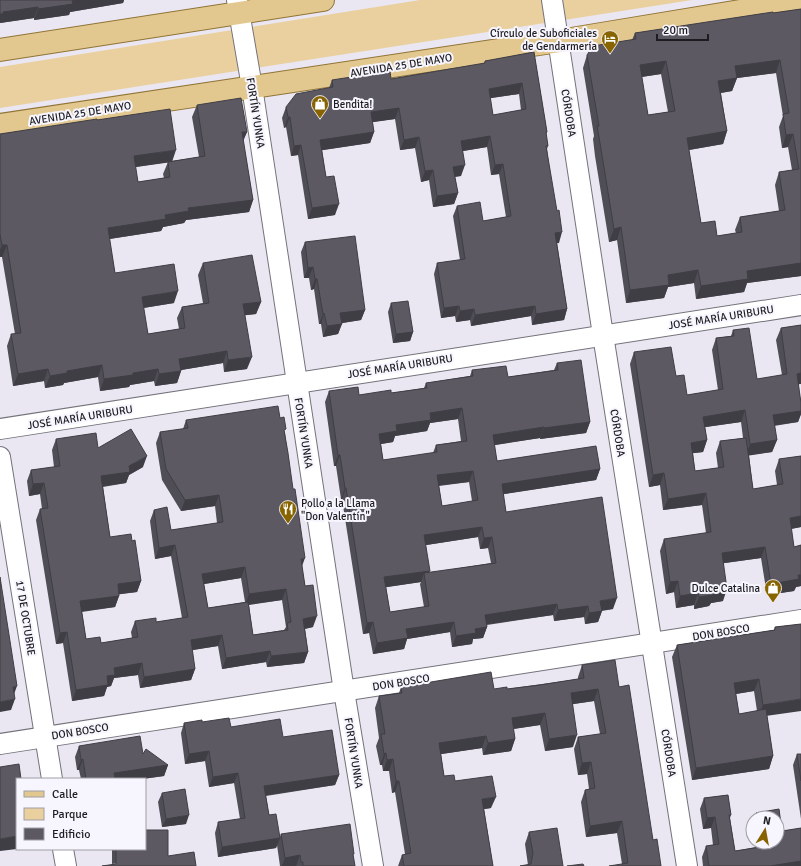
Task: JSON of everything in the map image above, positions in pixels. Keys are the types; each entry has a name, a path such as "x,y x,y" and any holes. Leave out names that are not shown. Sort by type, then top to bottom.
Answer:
{"main road":[{"path":"0,50 238,6 323,0"},
{"name":"AVENIDA 25 DE MAYO","path":"0,125 559,41 801,1"}],"street":[{"name":"CÓRDOBA","path":"552,0 651,643 688,866"},
{"name":"FORTÍN YUNKA","path":"238,6 252,87 344,691 373,866"},
{"name":"JOSÉ MARÍA URIBURU","path":"0,429 801,305"},
{"name":"17 DE OCTUBRE","path":"0,457 52,778"},
{"name":"DON BOSCO","path":"0,744 801,620"},
{"path":"63,850 66,866"}],"green space":[{"path":"420,0 692,0 0,108 0,67"}],"building":[{"path":"0,0 77,0 72,1 73,4 38,9 38,7 3,12 3,14 0,14"},
{"path":"801,9 801,263 747,271 748,279 701,286 698,270 668,275 669,285 630,290 621,227 614,229 587,55 593,46 636,39 635,33","holes":["780,60 789,113 783,114 786,135 793,134 799,169 779,172 785,210 740,217 742,232 717,236 715,221 701,223 687,138 727,131 718,81 737,78 735,66","666,61 675,111 648,115 640,65"]},
{"path":"534,52 547,132 548,146 546,146 562,232 555,233 567,309 536,314 535,306 475,315 474,309 460,311 459,306 444,308 437,263 465,259 457,206 480,202 483,221 511,216 503,164 495,165 490,136 461,141 465,165 453,167 458,193 437,196 433,170 425,171 419,137 404,140 399,108 371,112 374,132 320,140 326,177 334,176 339,204 312,208 301,145 294,146 290,117 288,117 286,107 296,94 333,87 332,80 390,71 391,79 485,63 485,61","holes":["522,83 526,109 493,115 489,89"]},
{"path":"241,98 247,132 242,132 253,200 188,208 189,211 165,215 166,219 108,228 115,273 174,264 178,291 142,297 148,334 185,328 182,307 209,303 203,263 252,255 261,302 243,304 252,357 228,360 227,351 179,359 181,371 159,374 158,369 133,373 133,375 104,379 102,365 67,371 67,373 50,376 48,369 18,374 11,334 21,333 7,245 2,245 0,234 0,134 170,109 176,150 134,156 138,182 170,177 168,162 205,156 197,105"},
{"path":"355,236 365,310 340,313 342,324 327,326 324,313 323,314 317,279 315,279 313,267 308,268 305,242"},
{"path":"408,301 413,332 396,334 391,303"},
{"path":"801,325 801,373 797,374 801,411 773,415 777,440 750,444 745,410 703,417 707,440 691,443 695,471 724,467 720,441 746,438 753,489 783,484 779,459 801,456 801,516 790,518 794,547 801,545 801,575 798,575 799,579 771,584 765,547 722,553 727,589 713,591 713,595 699,597 698,593 680,596 678,581 670,582 664,539 711,532 706,493 668,499 664,473 653,475 634,352 671,347 676,376 684,375 687,395 723,389 716,338 734,336 733,330 749,328 757,379 787,374 781,328"},
{"path":"581,360 590,422 493,435 497,461 596,446 600,469 502,484 506,512 602,497 617,598 600,601 602,611 589,613 588,606 558,610 557,604 485,615 487,627 475,629 476,633 456,636 454,622 406,629 408,638 377,643 373,622 367,623 346,488 340,455 338,455 329,391 358,387 359,395 391,390 391,393 427,388 426,383 473,376 472,370 506,366 508,377 558,370 557,363","holes":["462,408 467,441 436,445 437,452 383,460 379,434 397,431 396,425 431,420 430,413","473,471 478,500 442,506 437,475","482,527 484,538 492,537 496,563 424,573 429,606 390,612 384,577 430,571 424,535"]},
{"path":"278,406 280,418 284,417 286,429 284,430 293,489 295,489 305,558 301,559 305,586 313,585 317,616 303,619 308,652 271,656 270,651 226,658 222,635 191,640 195,669 144,677 142,663 114,668 115,675 107,676 108,685 76,690 67,632 60,633 40,509 48,508 44,483 33,484 31,470 60,466 56,439 96,433 98,448 131,429 147,456 129,466 130,472 101,476 110,537 131,534 132,541 135,540 141,581 118,584 119,596 80,601 86,639 100,637 101,643 138,637 135,621 156,618 156,622 188,617 175,545 159,548 154,510 167,507 171,530 223,522 219,495 185,500 166,469 160,432 188,428 186,420","holes":["245,567 249,594 286,589 291,622 287,623 288,630 253,635 248,602 208,608 202,574"]},
{"path":"0,577 17,686 13,687 15,699 0,702"},
{"path":"801,624 801,699 763,705 759,679 734,683 739,714 766,709 773,756 696,768 677,645 775,630 775,627"},
{"path":"615,660 619,687 629,685 653,840 657,839 661,866 609,866 628,863 622,821 590,826 585,790 595,788 591,762 582,763 578,737 606,733 598,689 571,693 577,735 549,739 545,713 512,718 515,739 488,743 486,736 439,743 444,776 454,775 455,781 492,776 496,797 482,799 493,866 404,866 402,855 411,853 399,781 396,781 393,759 387,760 386,753 384,754 381,734 385,734 379,696 402,693 401,687 491,672 494,689 540,685 584,678 582,665"},
{"path":"229,718 231,727 280,719 283,737 332,730 339,775 264,786 269,815 276,814 280,838 222,847 218,822 245,818 238,773 213,777 209,751 189,754 184,723"},
{"path":"140,736 143,754 146,749 168,765 114,773 115,778 86,778 79,746"},
{"path":"797,754 801,754 801,781"},
{"path":"19,764 21,778 16,778 16,836 0,839 0,767"},
{"path":"185,789 189,815 166,819 162,793"},
{"path":"728,795 731,815 729,815 735,851 745,849 785,850 785,831 801,828 801,861 770,866 709,866 706,846 719,844 715,817 707,818 704,798"},
{"path":"350,824 355,866 303,866 300,855 285,858 281,834"},
{"path":"557,828 563,866 520,866 531,864 533,853 529,832"},
{"path":"146,830 168,830 168,856 194,852 196,866 102,866 116,864 116,850 146,850"},
{"path":"583,864 584,866 567,866"}],"place":[{"name":"Círculo de Suboficiales de Gendarmería","path":"610,54"},
{"name":"Bendita!","path":"320,119"},
{"name":"Pollo a la Llama \"Don Valentín\"","path":"288,524"},
{"name":"Dulce Catalina","path":"773,603"}]}
